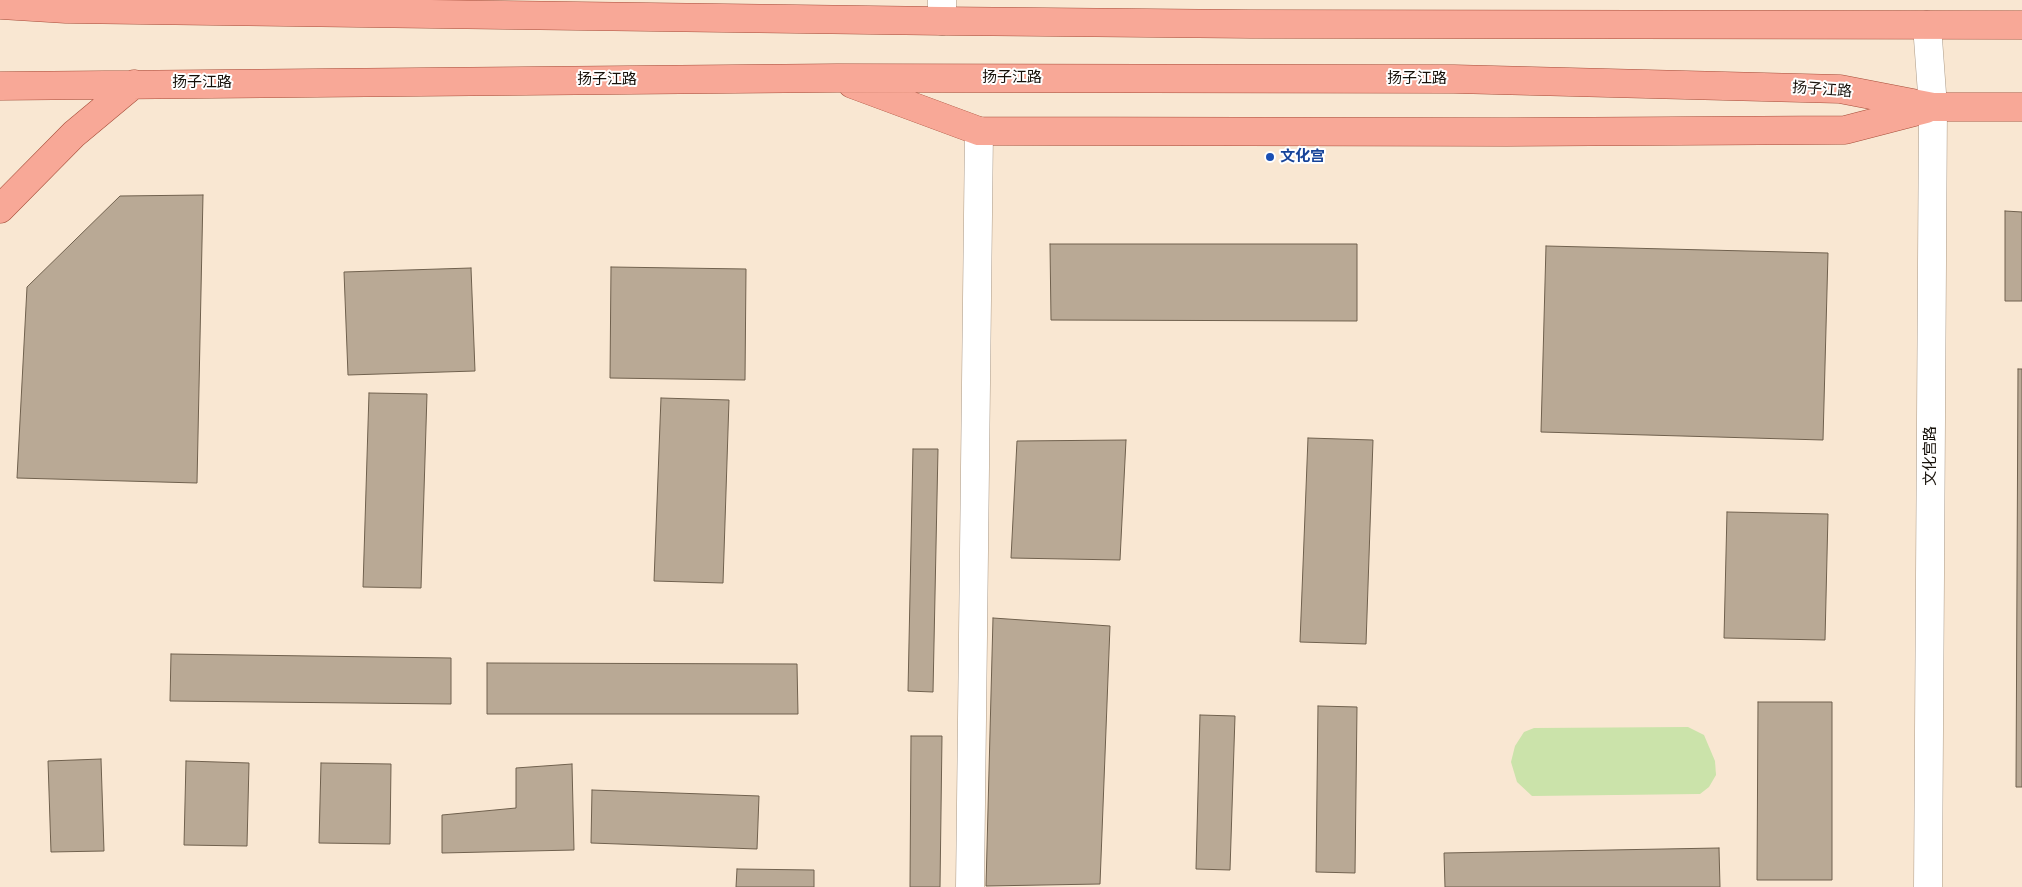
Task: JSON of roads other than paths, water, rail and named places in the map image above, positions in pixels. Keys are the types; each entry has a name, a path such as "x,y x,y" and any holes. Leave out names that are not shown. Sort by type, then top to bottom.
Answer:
{"main road":[{"path":"0,5 942,10 1250,24 2022,25"},
{"path":"837,78 979,131 1507,132 1845,130 1933,107"},
{"name":"扬子江路","path":"0,86 837,78 1454,79 1840,89 1933,107 2022,107"},
{"path":"0,209 74,134 134,84"}],"street":[{"name":"文化宫路","path":"1927,25 1933,107 1928,887"},
{"path":"970,887 979,131"}],"place":[{"name":"文化宫","path":"1270,157"}]}
